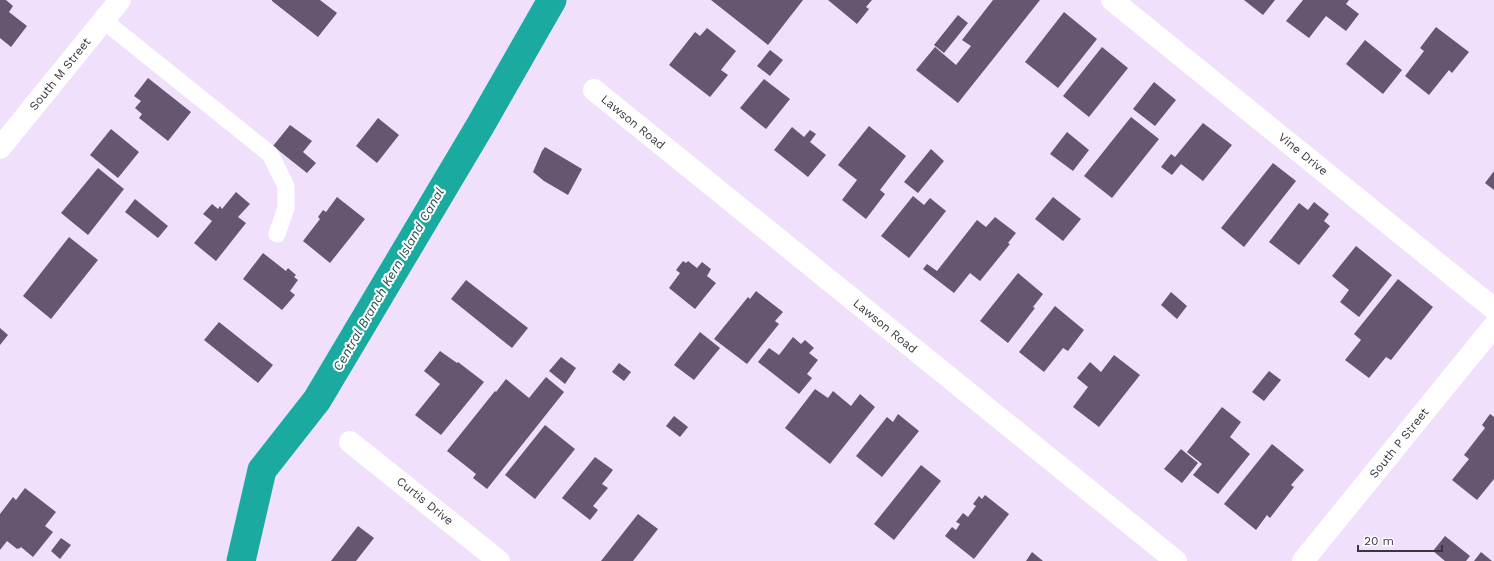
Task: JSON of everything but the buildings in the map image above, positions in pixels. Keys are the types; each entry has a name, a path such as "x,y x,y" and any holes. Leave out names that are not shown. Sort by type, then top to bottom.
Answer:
{"street":[{"name":"South M Street","path":"0,148 120,0"},
{"name":"Vine Drive","path":"1112,0 1494,309"},
{"name":"Lawson Road","path":"594,90 1176,561"},
{"name":"South P Street","path":"1303,561 1494,326"},
{"name":"Curtis Drive","path":"350,442 499,561"}],"lane":[{"path":"103,20 270,154 286,186 286,208 277,234"}],"waterway":[{"name":"Central Branch Kern Island Canal","path":"241,561 262,470 317,400 480,126 552,0"}]}
